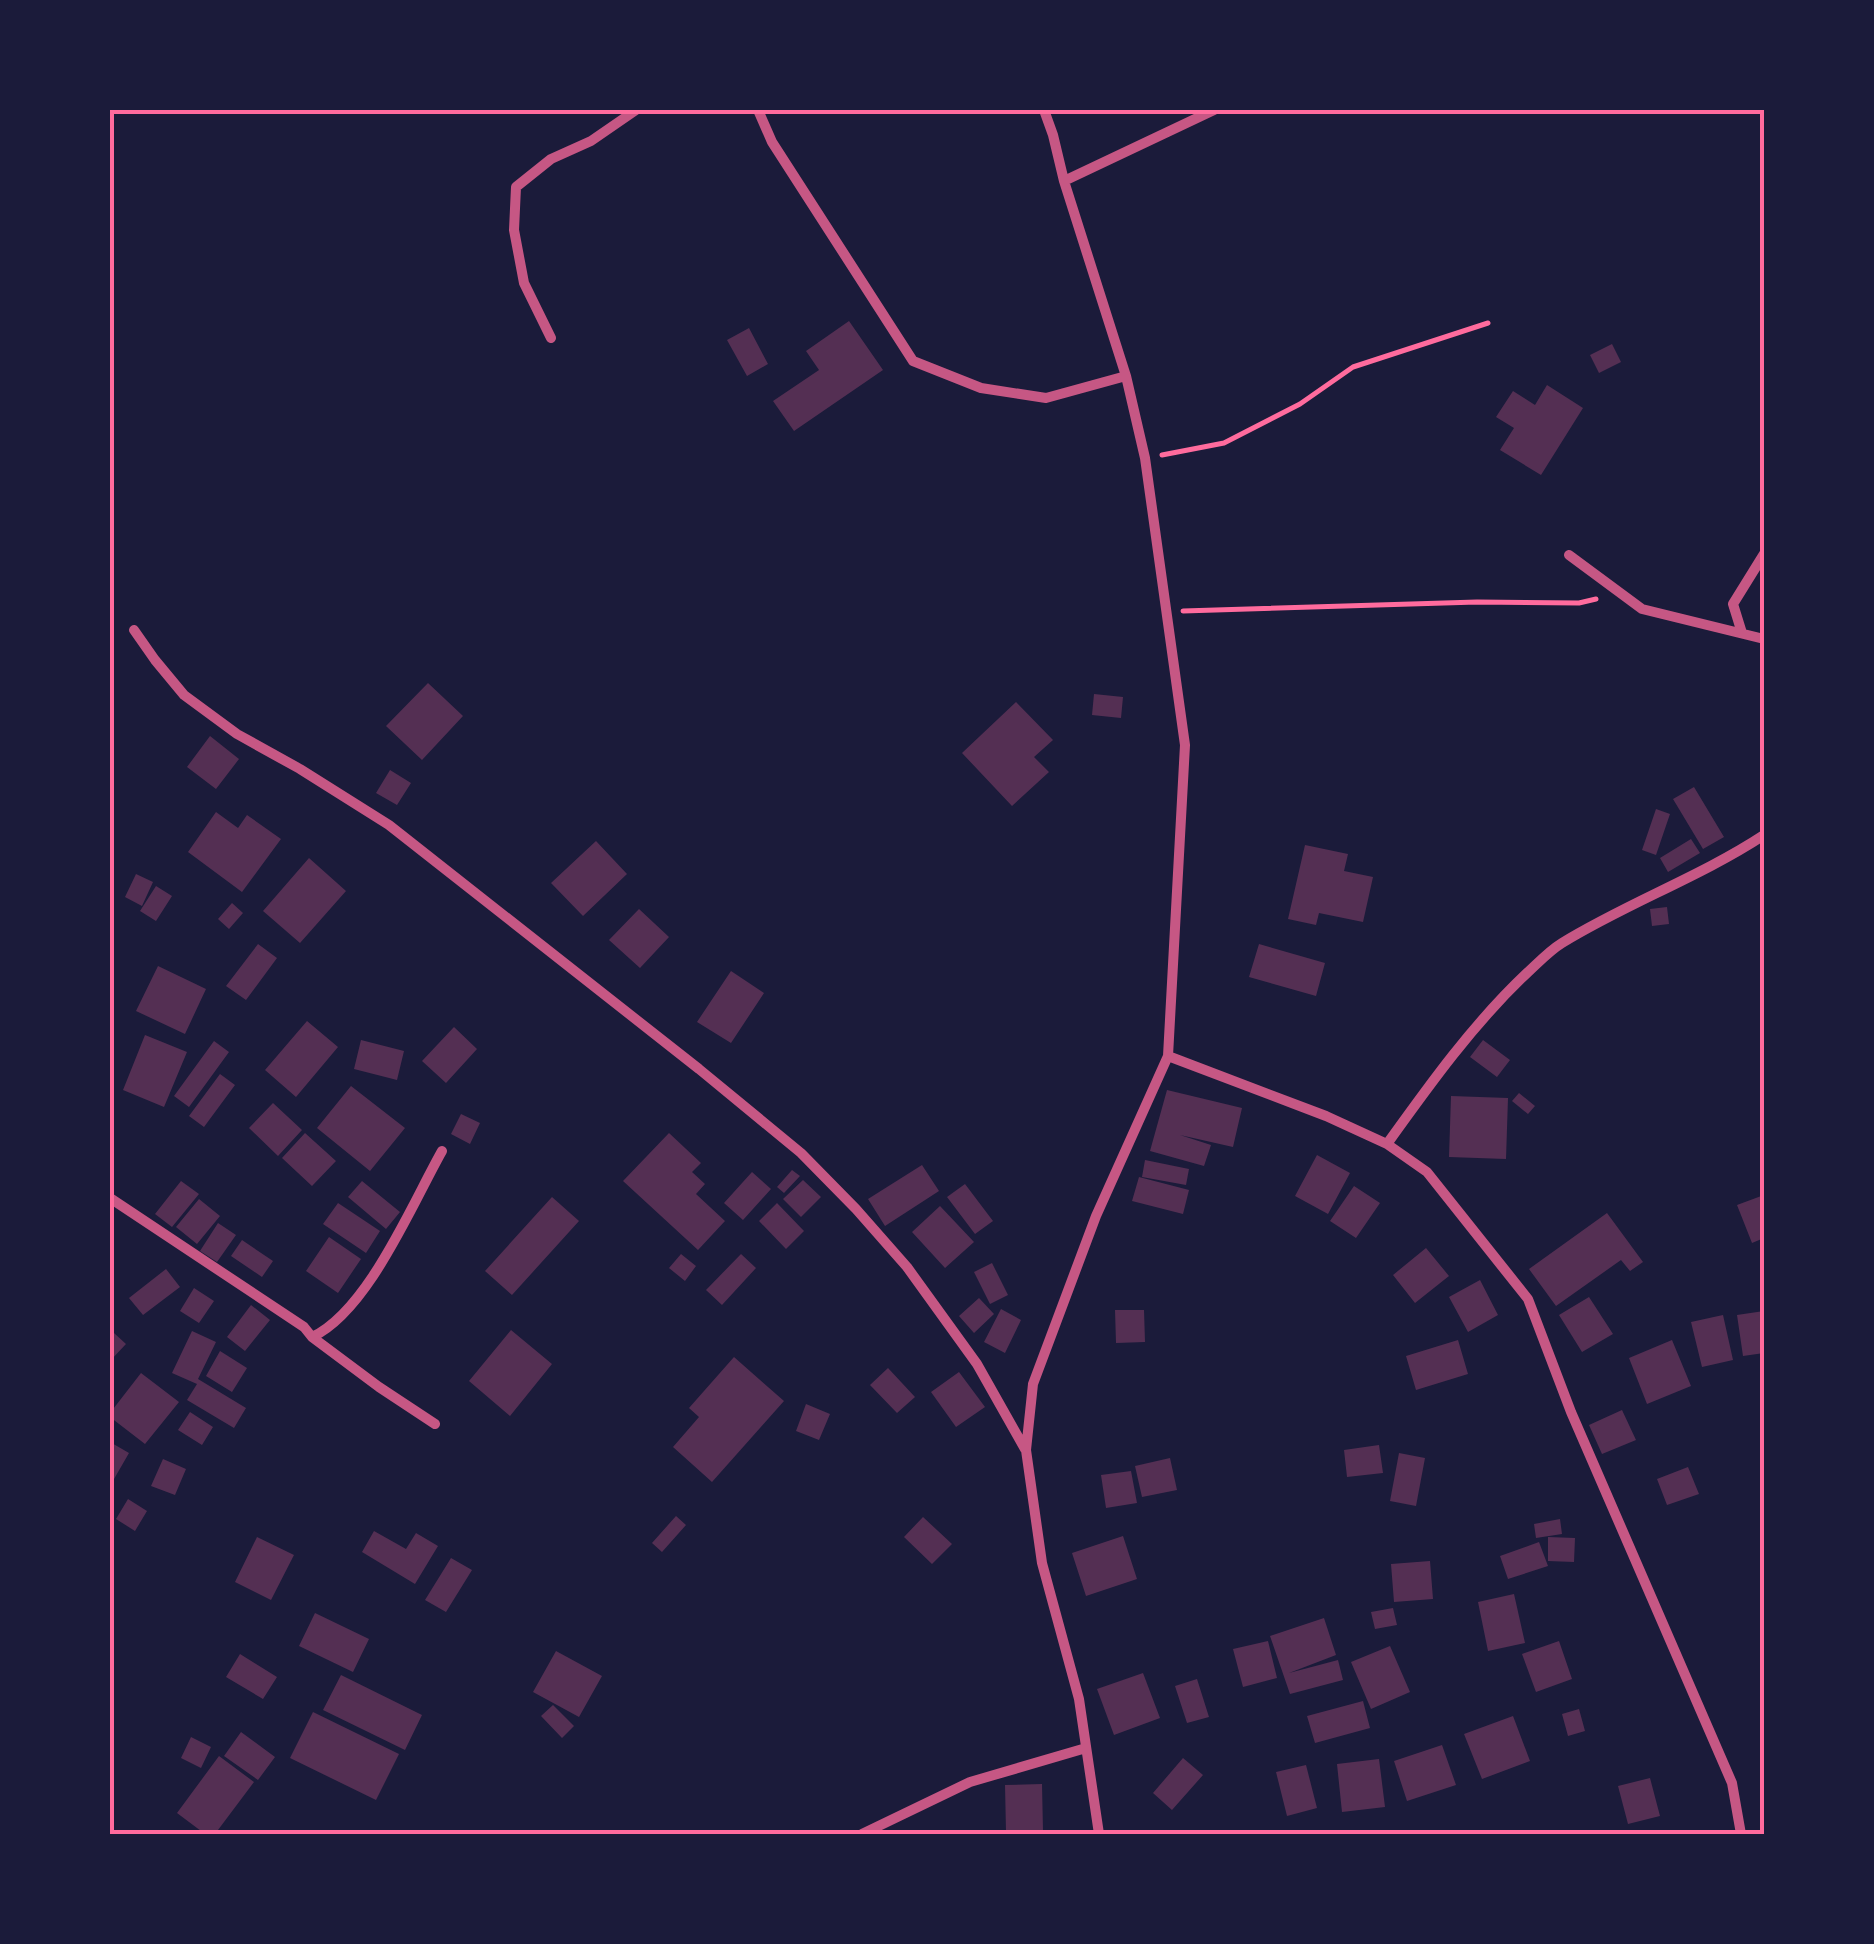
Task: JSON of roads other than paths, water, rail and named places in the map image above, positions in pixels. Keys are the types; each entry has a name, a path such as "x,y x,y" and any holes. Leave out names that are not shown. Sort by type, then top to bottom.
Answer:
{"street":[{"path":"551,338 524,283 514,230 516,188 551,159 591,140 636,110"},
{"path":"758,110 772,142 912,361 981,388 1046,398 1126,376"},
{"path":"1044,110 1126,376 1145,458 1186,745 1168,1056 1096,1216 1033,1384 1026,1450 1042,1563 1079,1699 1098,1834"},
{"path":"1064,180 1214,110"},
{"path":"1742,633 1734,604 1764,554"},
{"path":"1570,555 1642,610 1764,639"},
{"path":"134,630 184,695 237,734 389,825 801,1153 907,1268 977,1364 1026,1450"},
{"path":"1387,1144 1442,1068 1502,998 1558,945 1764,835"},
{"path":"1168,1056 1326,1116 1387,1144 1427,1172 1528,1298 1571,1412 1732,1783 1742,1834"},
{"path":"312,1336 327,1330 348,1309 372,1276 442,1151"},
{"path":"110,1198 304,1327 435,1424"},
{"path":"862,1834 970,1782 1086,1748"}]}
